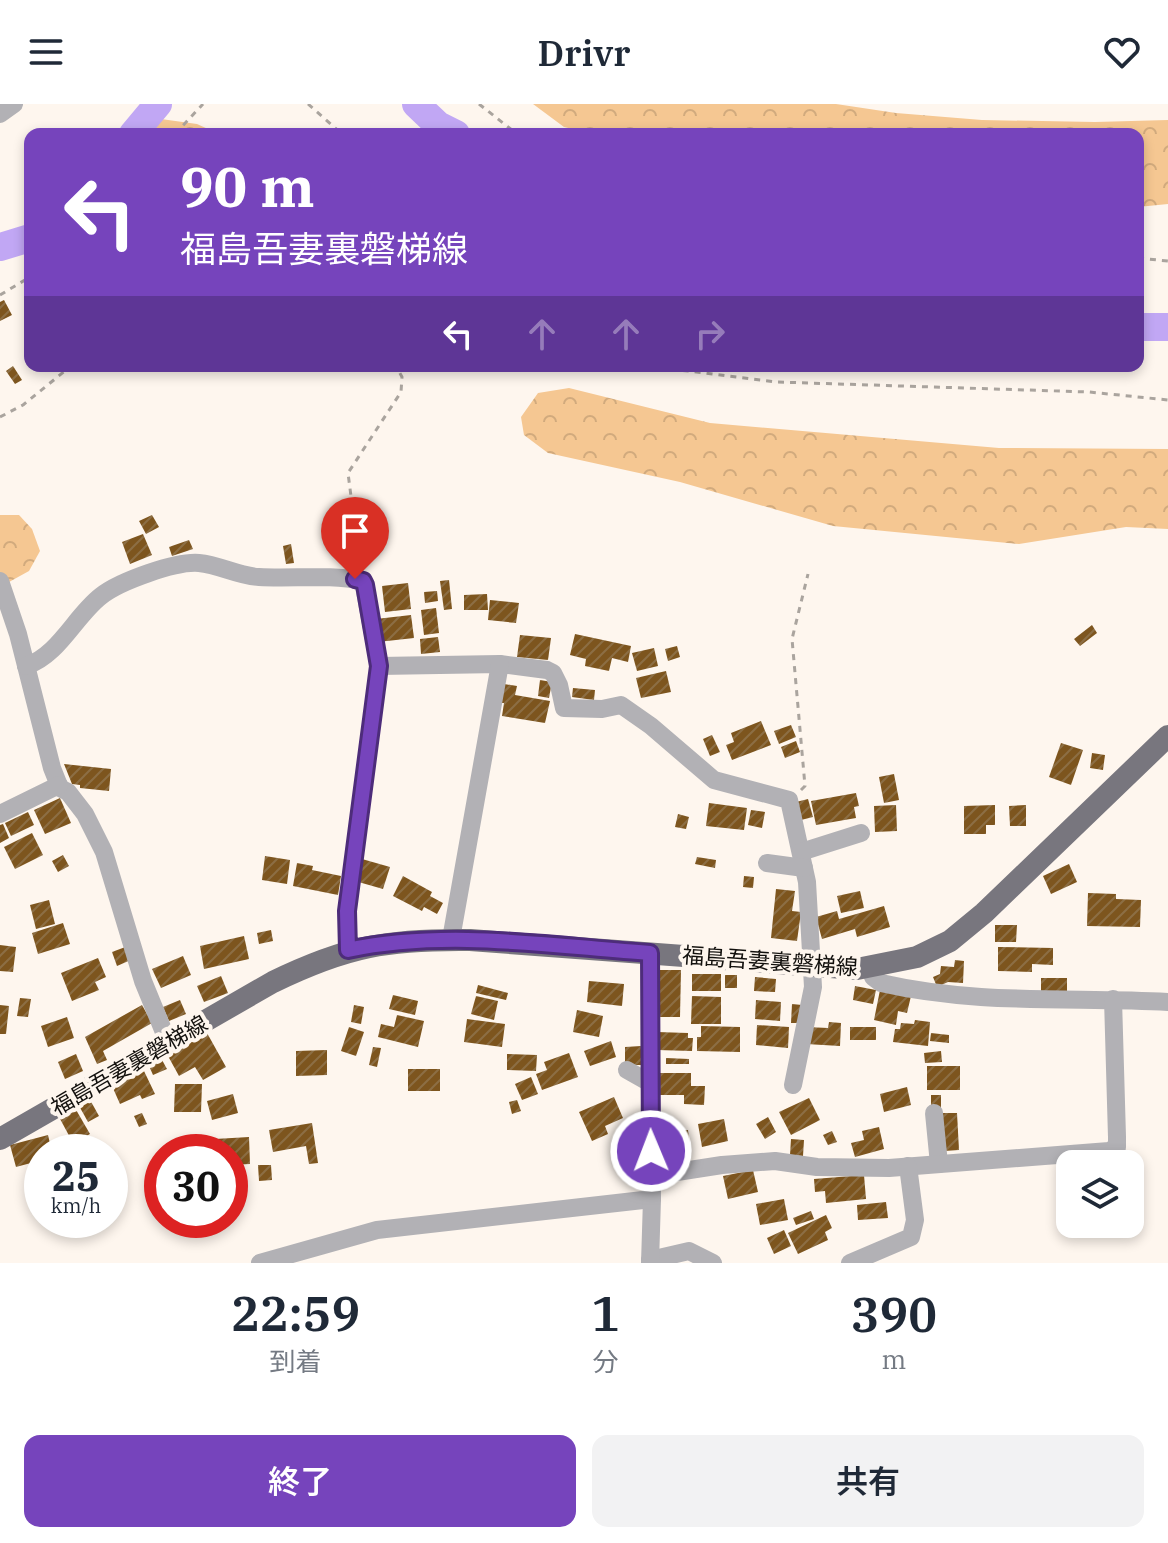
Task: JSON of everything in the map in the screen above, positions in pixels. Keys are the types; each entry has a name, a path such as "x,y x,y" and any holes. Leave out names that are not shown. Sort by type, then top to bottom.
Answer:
{"main road":[{"name":"福島吾妻裏磐梯線","path":"0,1139 273,982 348,950 383,942 451,939 812,967 870,967 917,957 950,941 984,913 1168,736"}],"street":[{"path":"0,114 14,104"},
{"path":"26,666 44,656 105,593 149,574 183,564 214,566 261,577 325,576 363,581 379,666 347,911 348,950"},
{"path":"0,581 17,631 41,732 59,785 85,814 104,852 143,981 168,1042"},
{"path":"0,641 17,631"},
{"path":"379,666 500,664 553,673 564,708 602,709 621,705 651,726 714,780 789,800 807,882 813,987 793,1085"},
{"path":"451,939 500,664"},
{"path":"0,814 59,785"},
{"path":"767,863 802,860 861,833"},
{"path":"650,953 650,1262 689,1251 713,1263"},
{"path":"870,967 873,977 881,983 978,998 1168,1002"},
{"path":"651,1176 775,1161 852,1169 1109,1151 1117,1147 1113,999"},
{"path":"627,1070 650,1083"},
{"path":"934,1113 939,1164"},
{"path":"850,1263 911,1237 915,1220 908,1166"},
{"path":"260,1263 377,1230 652,1199"}],"path":[{"path":"181,128 203,104"},
{"path":"308,104 335,128"},
{"path":"479,104 509,128"},
{"path":"1144,259 1168,261"},
{"path":"0,295 24,281"},
{"path":"0,417 23,405 64,372"},
{"path":"363,581 349,467 362,455 401,392 399,372"},
{"path":"696,372 777,382 1089,392 1168,400"},
{"path":"789,800 805,786 792,639 808,574"}],"green space":[{"path":"533,104 836,104 896,113 982,120 1168,120 1168,204 1144,206 1144,128 564,127"},
{"path":"161,119 206,128 141,128"},
{"path":"569,388 710,423 999,448 1168,449 1168,529 1126,527 1019,544 833,526 680,482 548,453 524,435 521,417 538,393"},
{"path":"0,515 19,515 32,529 40,551 29,571 0,587"}],"building":[{"path":"4,300 12,315 0,321 0,302"},
{"path":"13,366 22,380 15,384 6,371"},
{"path":"152,515 159,527 146,534 139,521"},
{"path":"143,534 152,555 130,564 122,542"},
{"path":"189,540 193,549 172,556 169,547"},
{"path":"291,544 294,563 286,564 283,546"},
{"path":"449,580 452,609 444,610 440,581"},
{"path":"408,583 411,609 385,612 382,586"},
{"path":"437,591 438,601 425,603 424,592"},
{"path":"487,594 488,610 464,610 464,595"},
{"path":"490,600 519,603 516,623 488,620"},
{"path":"436,608 439,633 424,635 421,610"},
{"path":"411,615 414,638 378,642 376,619"},
{"path":"1092,625 1097,633 1080,646 1074,639"},
{"path":"575,634 631,646 628,662 612,658 609,671 585,666 586,659 570,655"},
{"path":"520,635 551,638 548,660 517,657"},
{"path":"438,637 440,652 421,654 420,639"},
{"path":"677,646 680,657 668,661 665,649"},
{"path":"654,648 658,666 637,671 632,653"},
{"path":"666,671 671,692 641,698 636,678"},
{"path":"540,680 552,682 549,698 538,696"},
{"path":"504,684 517,686 515,695 550,701 545,723 502,716"},
{"path":"573,688 595,690 594,700 572,697"},
{"path":"761,721 771,745 732,760 726,745 734,742 731,733"},
{"path":"791,725 796,737 779,744 774,731"},
{"path":"712,735 720,752 710,756 703,739"},
{"path":"796,741 800,752 785,758 781,747"},
{"path":"1061,743 1083,750 1071,785 1049,777"},
{"path":"1092,753 1105,755 1103,770 1090,768"},
{"path":"64,764 111,769 109,791 80,788 80,785 72,784"},
{"path":"894,774 899,800 884,803 879,777"},
{"path":"856,793 859,806 854,807 856,818 816,825 811,801"},
{"path":"60,798 71,823 45,834 34,810"},
{"path":"808,799 813,817 801,820 796,802"},
{"path":"709,803 747,808 744,830 706,826"},
{"path":"896,805 897,831 875,832 874,806"},
{"path":"995,805 995,825 986,825 986,834 964,834 964,806"},
{"path":"1026,805 1026,826 1010,826 1009,806"},
{"path":"751,810 765,812 762,828 748,825"},
{"path":"28,812 34,825 11,836 5,823"},
{"path":"678,814 689,817 686,829 675,827"},
{"path":"3,824 9,838 0,843 0,825"},
{"path":"32,833 43,855 15,869 4,847"},
{"path":"63,855 69,866 58,872 52,861"},
{"path":"265,856 290,860 287,884 262,880"},
{"path":"697,857 716,860 715,868 695,864"},
{"path":"362,859 390,867 383,889 355,881"},
{"path":"297,863 313,866 312,870 341,876 338,895 293,886"},
{"path":"1069,864 1077,882 1051,894 1043,876"},
{"path":"403,876 432,892 430,896 443,903 437,914 424,907 422,911 393,896"},
{"path":"744,876 754,877 753,888 743,887"},
{"path":"776,889 795,891 792,911 801,912 797,941 771,938"},
{"path":"860,891 864,908 841,913 837,896"},
{"path":"1088,893 1116,894 1116,899 1141,900 1140,927 1087,926"},
{"path":"49,900 55,924 36,929 30,905"},
{"path":"884,906 890,927 857,937 855,929 822,939 816,917 837,911 839,919"},
{"path":"63,923 70,944 38,954 32,933"},
{"path":"995,925 1017,925 1016,942 995,942"},
{"path":"271,930 273,941 259,944 257,933"},
{"path":"244,936 249,959 204,969 200,946"},
{"path":"0,945 16,947 13,972 0,971"},
{"path":"128,946 133,959 117,966 112,952"},
{"path":"998,947 1053,948 1053,965 1032,964 1032,972 998,971"},
{"path":"183,956 191,975 161,988 152,969"},
{"path":"98,958 106,977 95,982 99,990 72,1001 61,973"},
{"path":"955,960 964,961 963,983 948,982 937,987 933,977 940,974 941,966 954,967"},
{"path":"659,970 681,970 680,1017 659,1017"},
{"path":"692,974 721,974 721,991 692,991"},
{"path":"725,975 737,975 737,988 725,988"},
{"path":"221,976 228,993 204,1002 197,986"},
{"path":"755,977 776,979 775,992 754,991"},
{"path":"1041,978 1067,978 1067,993 1041,993"},
{"path":"589,981 624,984 622,1006 587,1002"},
{"path":"478,985 508,993 506,1000 476,993"},
{"path":"855,986 876,990 873,1004 853,1000"},
{"path":"880,990 911,996 907,1013 898,1011 896,1025 874,1020"},
{"path":"393,995 418,1001 415,1015 389,1009"},
{"path":"476,996 498,1001 494,1020 471,1014"},
{"path":"692,996 721,997 721,1024 691,1024"},
{"path":"20,998 31,999 28,1017 17,1016"},
{"path":"180,1000 186,1014 169,1021 163,1007"},
{"path":"756,1000 781,1002 780,1021 755,1019"},
{"path":"792,1004 802,1005 800,1023 791,1023"},
{"path":"0,1005 9,1006 6,1034 0,1034"},
{"path":"142,1005 152,1023 103,1051 107,1060 97,1064 85,1037"},
{"path":"354,1005 364,1007 361,1024 351,1022"},
{"path":"577,1010 603,1016 599,1037 573,1032"},
{"path":"397,1015 424,1021 418,1047 378,1037 381,1024 394,1027"},
{"path":"67,1017 74,1038 48,1047 41,1026"},
{"path":"467,1019 505,1024 502,1047 464,1042"},
{"path":"915,1020 930,1022 928,1046 893,1042 895,1029 900,1029 901,1023 914,1024"},
{"path":"829,1022 841,1023 840,1046 806,1044 807,1027 828,1028"},
{"path":"757,1025 789,1027 788,1048 756,1045"},
{"path":"701,1026 740,1027 740,1052 697,1051"},
{"path":"349,1027 364,1032 356,1056 341,1051"},
{"path":"850,1027 876,1027 876,1040 850,1040"},
{"path":"657,1032 688,1033 688,1038 693,1038 692,1051 657,1050"},
{"path":"207,1033 226,1067 203,1080 195,1067 179,1076 168,1056"},
{"path":"931,1033 949,1035 949,1043 930,1041"},
{"path":"611,1041 616,1057 590,1066 584,1051"},
{"path":"641,1046 641,1065 625,1065 625,1047"},
{"path":"373,1047 381,1048 377,1067 369,1065"},
{"path":"327,1050 327,1075 296,1076 296,1051"},
{"path":"941,1051 942,1062 925,1063 924,1053"},
{"path":"569,1053 578,1077 542,1090 536,1074 547,1070 544,1062"},
{"path":"76,1054 83,1071 65,1079 58,1062"},
{"path":"507,1054 537,1055 536,1071 507,1070"},
{"path":"666,1058 689,1059 689,1064 666,1064"},
{"path":"162,1060 167,1069 153,1075 149,1066"},
{"path":"927,1066 960,1066 960,1090 927,1090"},
{"path":"408,1069 440,1069 440,1091 408,1091"},
{"path":"144,1071 155,1094 142,1099 140,1095 120,1104 112,1086"},
{"path":"657,1073 691,1073 691,1086 705,1086 704,1105 684,1104 684,1095 657,1095"},
{"path":"531,1077 538,1094 522,1100 515,1084"},
{"path":"175,1084 202,1084 201,1112 174,1112"},
{"path":"907,1087 911,1105 884,1112 880,1094"},
{"path":"233,1094 238,1113 212,1120 207,1101"},
{"path":"931,1095 941,1095 941,1109 931,1109"},
{"path":"614,1097 623,1118 605,1126 608,1134 592,1141 579,1112"},
{"path":"89,1098 99,1116 88,1122 78,1104"},
{"path":"809,1098 820,1120 791,1135 779,1112"},
{"path":"517,1100 521,1111 512,1114 509,1102"},
{"path":"75,1108 90,1134 68,1134 59,1117"},
{"path":"142,1113 147,1124 139,1127 134,1116"},
{"path":"942,1113 957,1113 959,1150 944,1151"},
{"path":"768,1117 776,1132 765,1139 756,1124"},
{"path":"724,1119 728,1141 702,1147 698,1124"},
{"path":"312,1123 318,1163 309,1164 306,1146 273,1152 269,1130"},
{"path":"879,1127 884,1149 855,1157 851,1143 864,1140 862,1131"},
{"path":"688,1130 690,1146 659,1149 657,1133"},
{"path":"832,1131 837,1142 828,1145 823,1135"},
{"path":"248,1137 250,1164 248,1164"},
{"path":"791,1139 804,1140 803,1156 790,1155"},
{"path":"24,1141 24,1165 16,1167 10,1145"},
{"path":"258,1165 271,1165 272,1180 259,1181"},
{"path":"753,1170 758,1192 728,1199 723,1176"},
{"path":"864,1175 866,1199 826,1203 825,1191 815,1192 814,1179"},
{"path":"784,1199 788,1220 760,1225 756,1204"},
{"path":"886,1202 888,1218 858,1220 857,1205"},
{"path":"811,1211 814,1219 796,1225 793,1218"},
{"path":"826,1215 832,1228 825,1232 828,1240 798,1254 788,1233"},
{"path":"784,1230 791,1246 774,1254 767,1238"}],"waterway":[{"path":"138,128 158,104"},
{"path":"416,104 444,128"},
{"path":"0,247 24,240"},
{"path":"1144,327 1168,327"}],"route":[{"path":"355,579 363,581 365,585 379,666 347,911 348,950 383,942 423,939 650,953 651,1151"}]}
